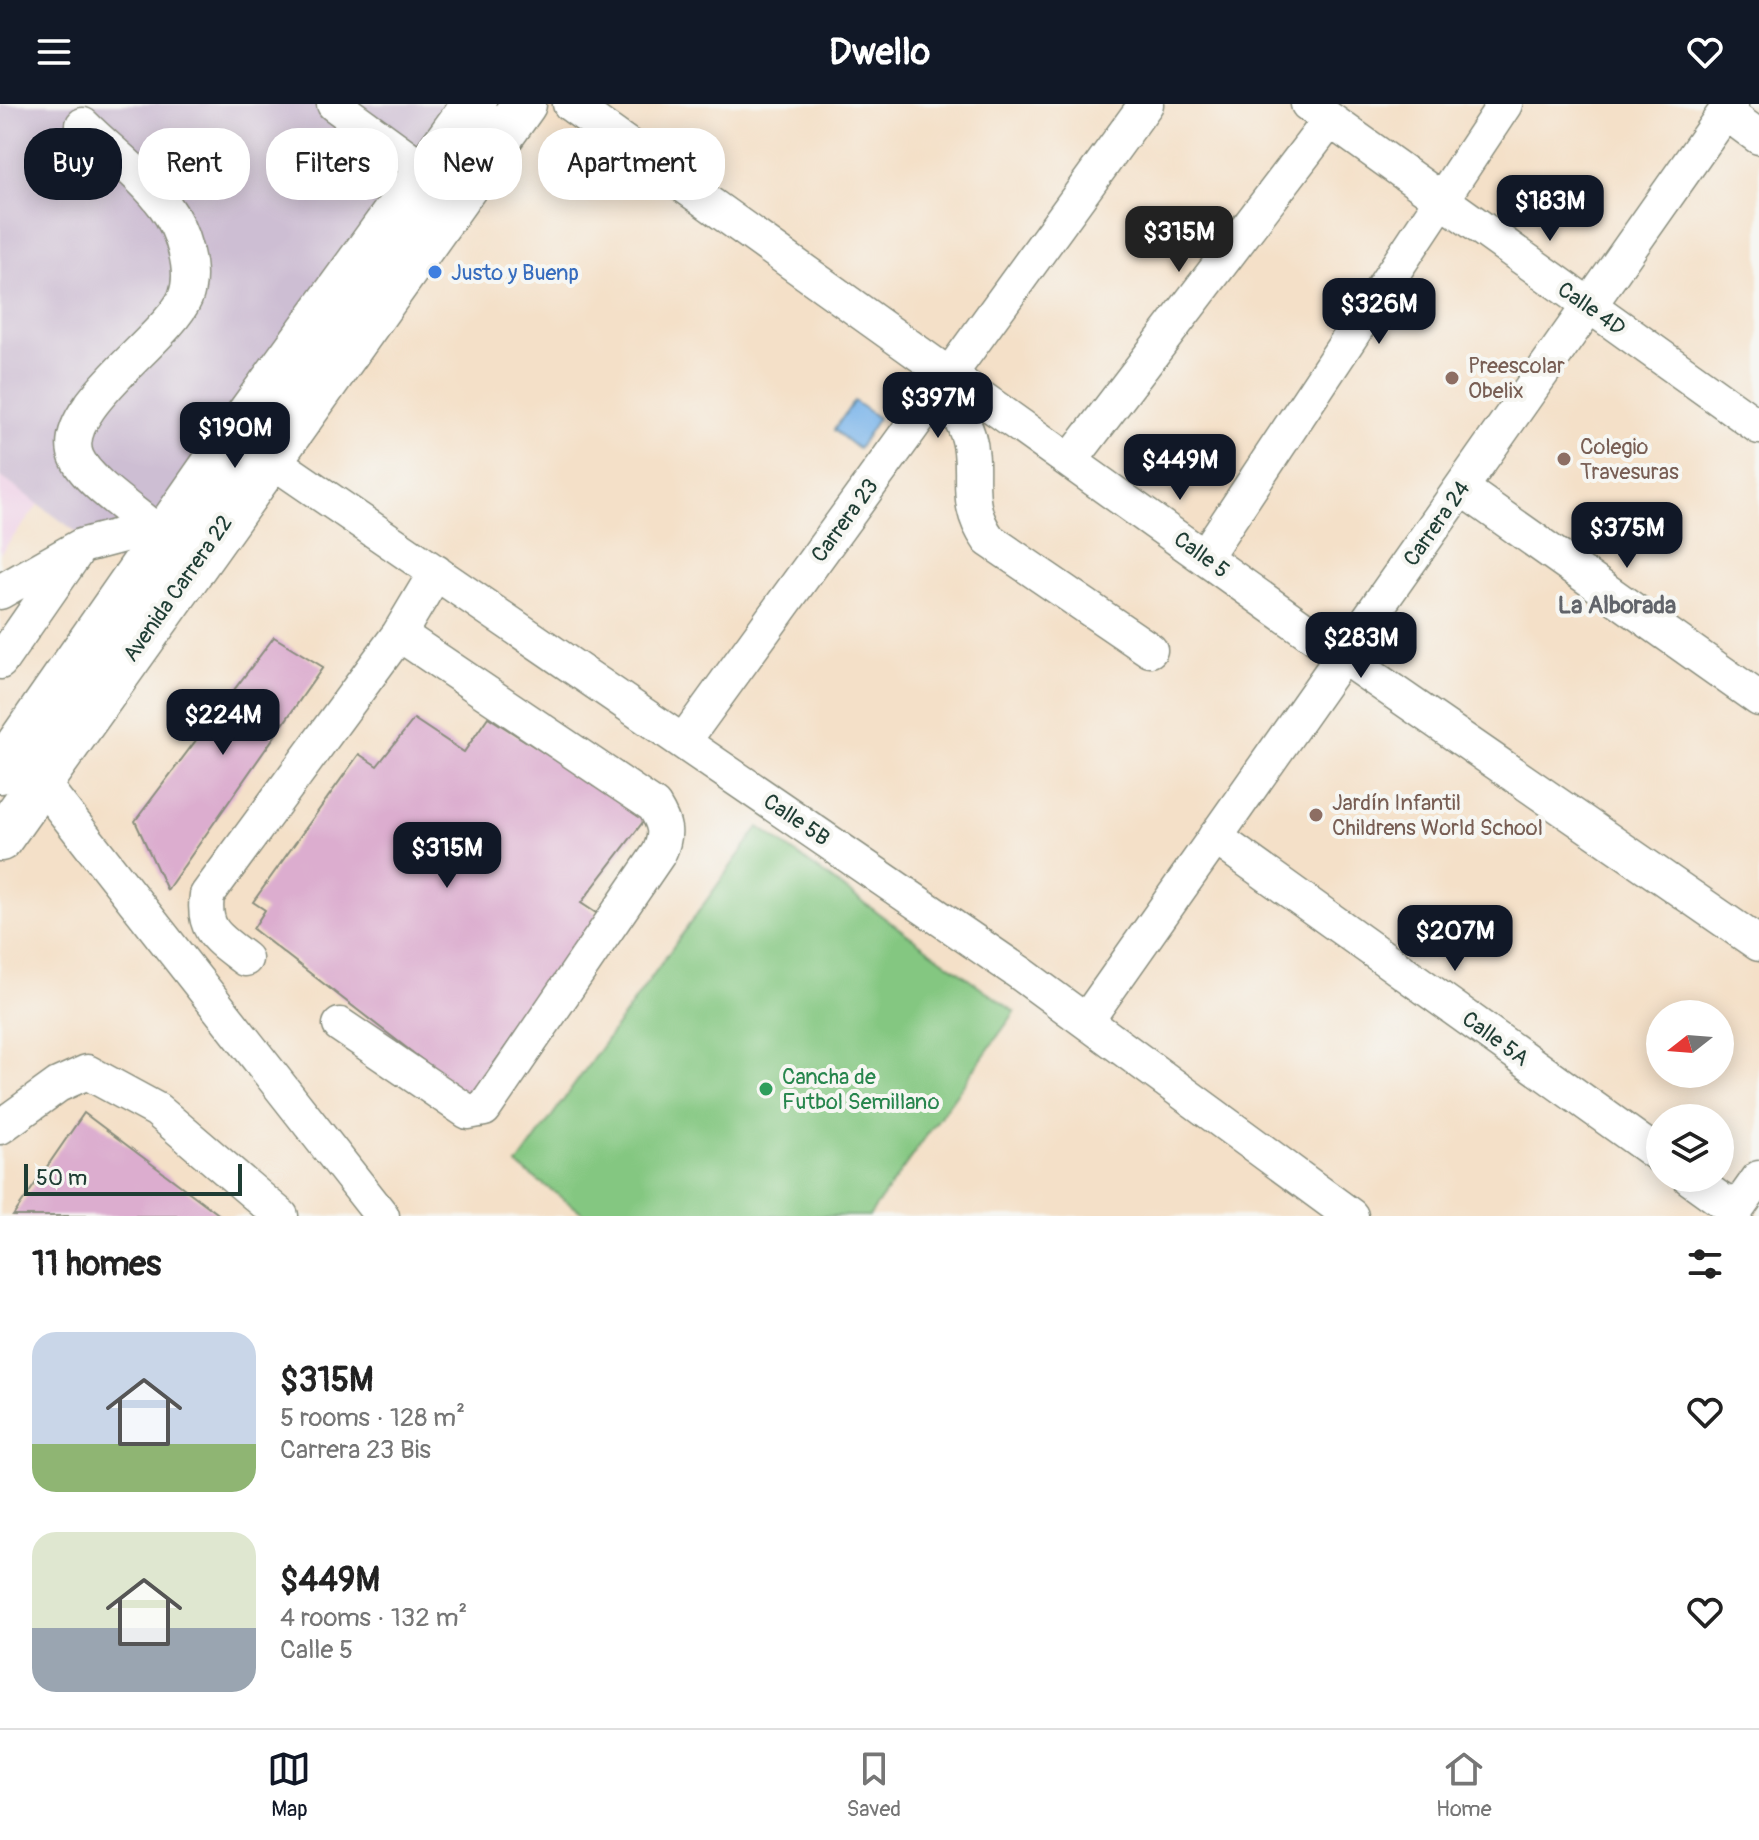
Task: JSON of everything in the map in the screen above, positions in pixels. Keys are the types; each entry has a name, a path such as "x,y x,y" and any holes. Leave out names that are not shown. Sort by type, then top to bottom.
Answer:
{"main road":[{"name":"Avenida Carrera 22","path":"457,128 474,104"},
{"name":"Avenida Carrera 22","path":"0,839 20,776 165,524 252,446 524,104"},
{"name":"Avenida Carrera 22","path":"20,776 252,446 414,190"}],"street":[{"path":"334,104 414,162"},
{"name":"Calle 5","path":"570,104 944,382 1071,460 1342,656 1759,944"},
{"name":"Carrera 23","path":"683,742 1146,104"},
{"path":"1205,556 1505,104"},
{"path":"1728,108 1759,137"},
{"name":"Carrera 24","path":"1086,1021 1728,108"},
{"path":"1071,460 1319,112"},
{"name":"Calle 4D","path":"1319,112 1759,427"},
{"path":"83,125 166,207 190,271 184,299 82,417 72,442 77,460 87,472 165,524"},
{"path":"944,382 968,429 975,472 970,496 977,523 989,540 1150,650"},
{"name":"Calle 5B","path":"252,446 1086,1021 1351,1216"},
{"path":"1461,488 1759,699"},
{"path":"0,592 81,546 165,524"},
{"path":"0,662 81,546"},
{"path":"245,959 216,937 204,918 207,895 399,634 436,572"},
{"path":"340,1025 468,1112 484,1109 659,853 666,837 665,823 654,806 399,634"},
{"path":"20,776 382,1216"},
{"name":"Calle 5A","path":"1215,837 1646,1146"},
{"path":"0,1127 58,1085 87,1072 157,1110 281,1216"},
{"path":"1708,1192 1734,1213 1759,1178"}],"shaded area":[{"path":"0,104 467,104 450,128 414,128 414,178 131,572 0,476"},
{"path":"0,476 39,504 0,554"}],"green space":[{"name":"Cancha de Futbol Semillano","path":"759,827 1015,1012 869,1216 587,1216 517,1165"}],"water":[{"path":"854,401 878,418 858,449 834,430"}],"building":[{"path":"274,637 323,667 167,890 135,821"},
{"path":"488,717 646,818 581,903 599,915 470,1097 253,929 265,910 253,902 359,754 377,766 414,719 464,752"},
{"path":"84,1113 221,1216 13,1216"}],"place":[{"name":"Justo y Buenp","path":"435,272"},
{"name":"Preescolar Obelix","path":"1452,378"},
{"name":"Colegio Travesuras","path":"1564,459"},
{"name":"Jardín Infantil Childrens World School","path":"1316,815"},
{"name":"Cancha de Futbol Semillano","path":"766,1089"}],"district":[{"name":"La Alborada","path":"1617,605"}]}
